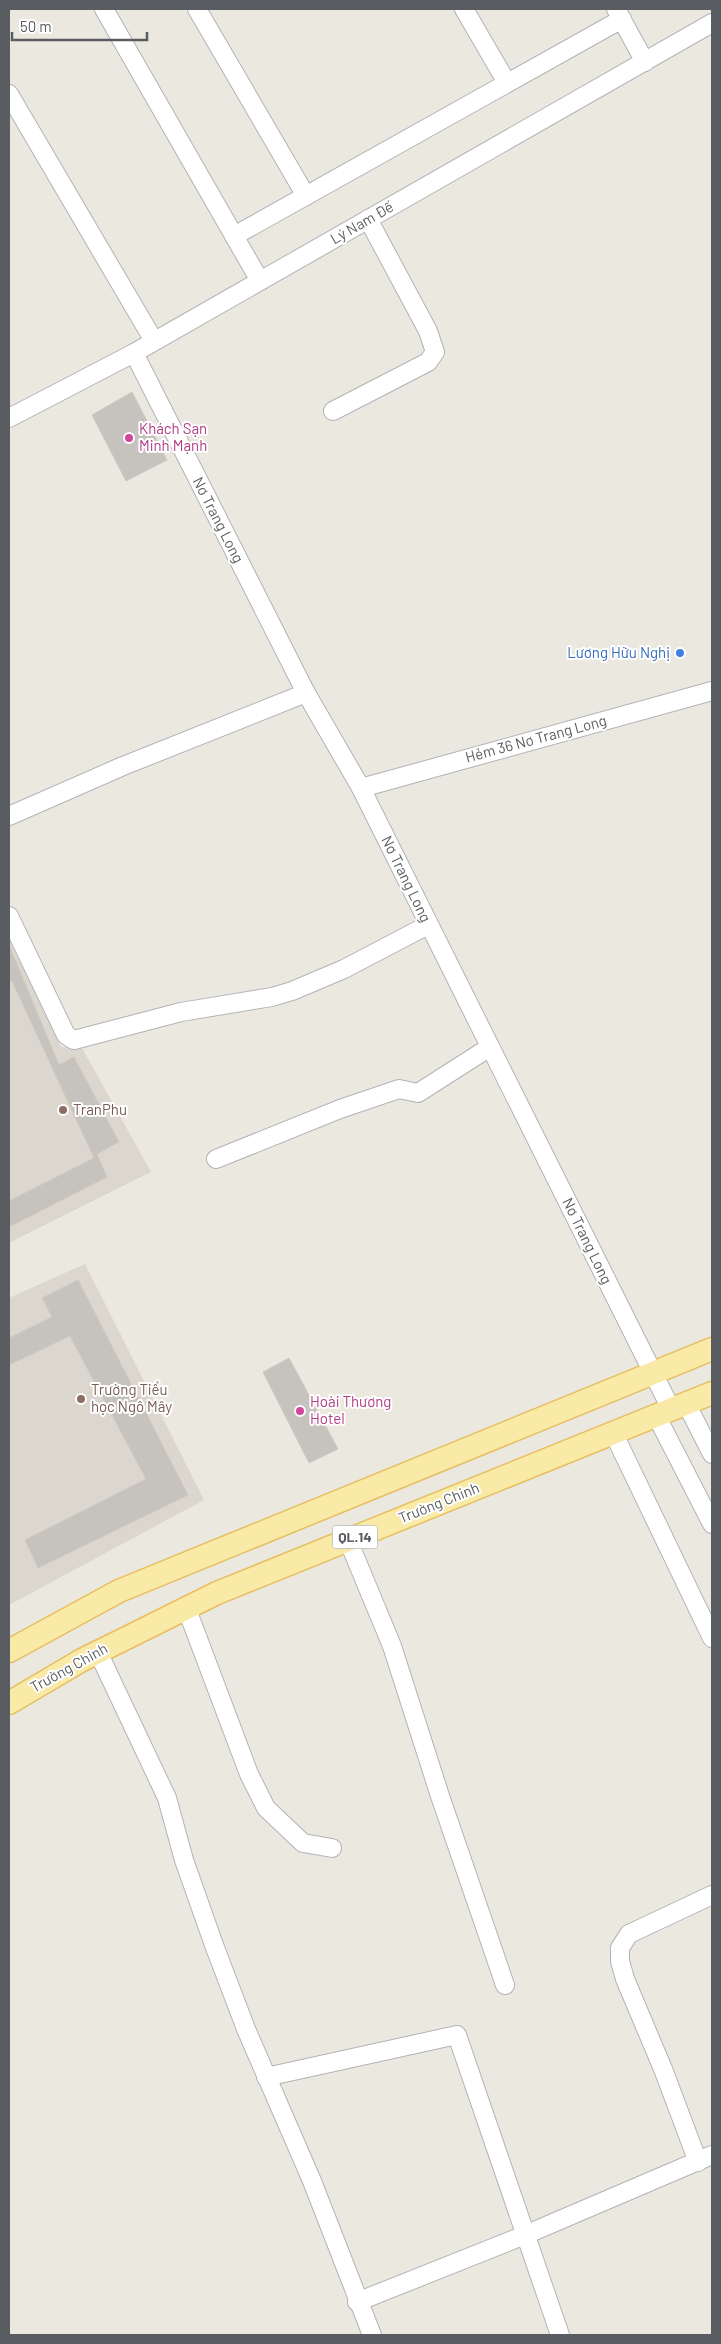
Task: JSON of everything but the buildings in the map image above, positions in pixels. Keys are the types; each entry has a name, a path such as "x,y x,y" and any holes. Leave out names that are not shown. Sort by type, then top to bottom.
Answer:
{"main road":[{"name":"QL.14","path":"9,1651 119,1591 712,1349"},
{"name":"Trường Chinh","path":"9,1703 98,1652 186,1607 712,1393"}],"street":[{"path":"104,9 260,281"},
{"path":"197,9 306,196"},
{"path":"464,9 507,83"},
{"path":"234,236 507,83 619,14 645,62"},
{"name":"Lý Nam Đế","path":"9,418 134,353 712,23"},
{"path":"9,94 154,341"},
{"path":"333,411 428,362 435,352 428,331 368,219"},
{"name":"Nơ Trang Long","path":"134,353 306,693 361,788 671,1409"},
{"name":"Hẻm 36 Nơ Trang Long","path":"361,788 712,691"},
{"path":"9,816 122,766 306,693"},
{"path":"9,916 66,1035 74,1040 181,1012 272,997 292,991 344,968 428,925"},
{"path":"216,1159 340,1109 399,1089 418,1093 490,1047"},
{"path":"671,1409 712,1454"},
{"path":"671,1409 712,1524"},
{"path":"613,1432 712,1638"},
{"path":"348,1540 392,1646 440,1796 506,1985"},
{"path":"186,1607 249,1774 266,1808 303,1843 332,1848"},
{"path":"98,1652 167,1798 184,1860 214,1945 266,2077 312,2182 357,2302 372,2335"},
{"path":"357,2302 525,2235 705,2158 663,2069 624,1979 620,1948 629,1934 712,1894"},
{"path":"266,2077 457,2035 560,2335"}],"shaded area":[{"name":"TranPhu","path":"9,939 61,1047 82,1048 151,1172 9,1243"},
{"name":"Trường Tiểu học Ngô Mây","path":"85,1264 204,1500 9,1605 9,1298"}],"place":[{"name":"Khách Sạn Minh Mạnh","path":"129,438"},
{"name":"Lương Hữu Nghị","path":"680,653"},
{"name":"TranPhu","path":"63,1110"},
{"name":"Trường Tiểu học Ngô Mây","path":"81,1399"},
{"name":"Hoài Thương Hotel","path":"300,1411"}]}
